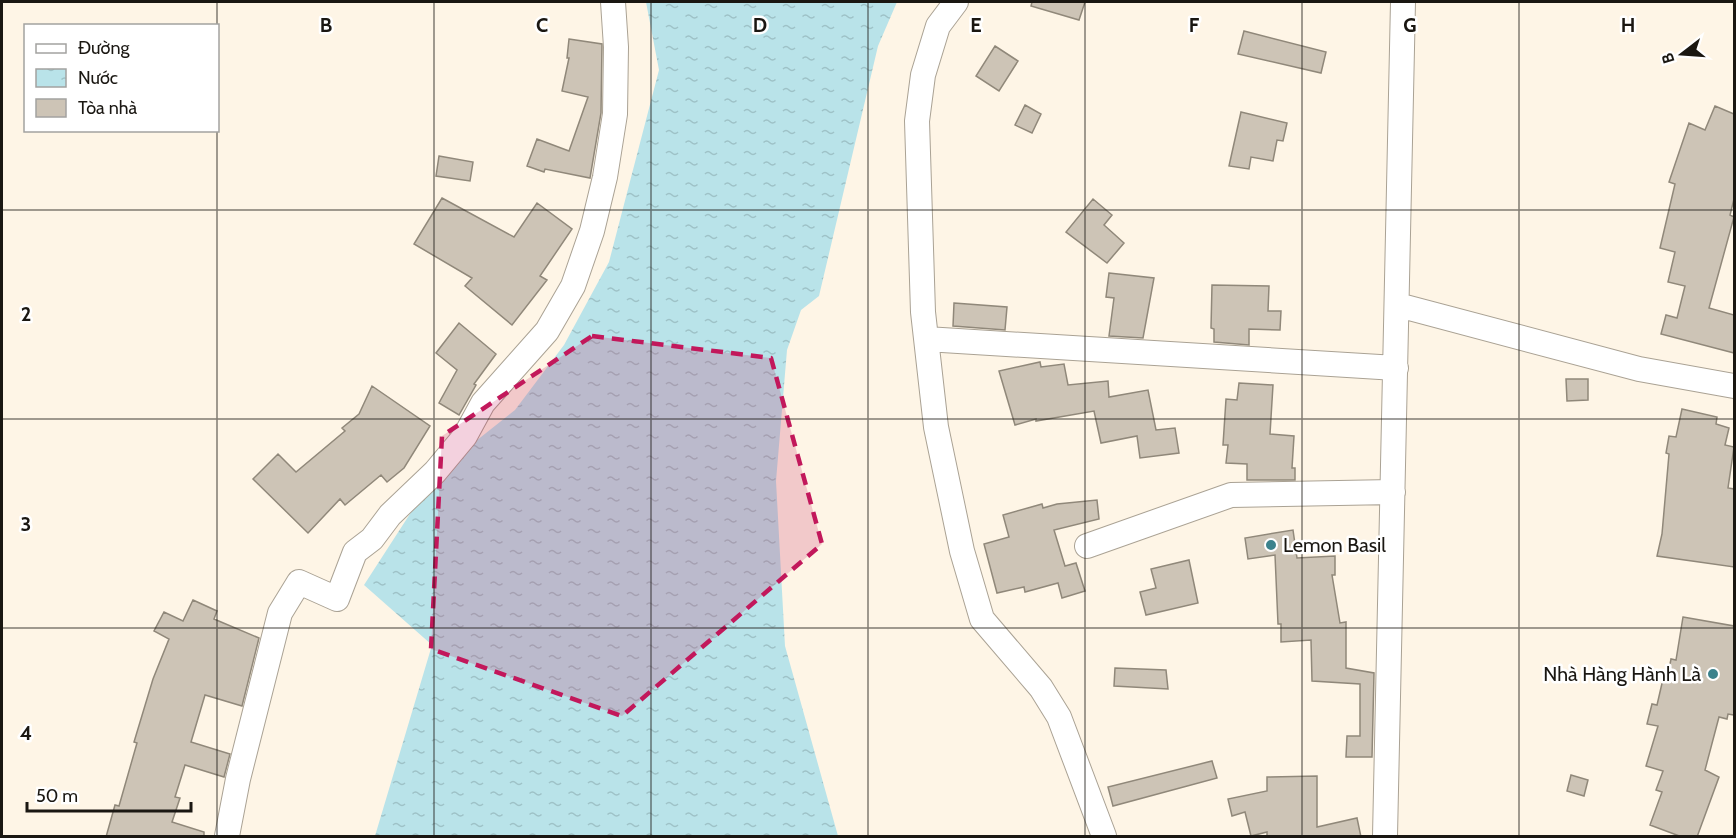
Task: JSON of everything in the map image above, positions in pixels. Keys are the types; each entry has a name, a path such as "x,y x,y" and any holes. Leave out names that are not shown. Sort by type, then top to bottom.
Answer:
{"street":[{"path":"227,837 238,779 280,613 299,582 337,599 355,552 372,539 390,515 435,472 465,436 483,403 547,330 573,286 592,231 605,177 615,114 616,47 613,2"},
{"path":"956,2 938,26 923,75 917,121 926,339 936,427 962,551 982,618 1041,688 1059,717 1104,837"},
{"path":"1385,837 1403,2"},
{"path":"1398,304 1639,369 1734,386"},
{"path":"926,339 1396,368"},
{"path":"1088,546 1231,495 1393,492"}],"highlighted area":[{"path":"592,336 771,358 822,544 622,716 431,649 442,436"}],"water":[{"path":"646,2 897,2 878,46 819,296 801,310 787,350 776,481 785,646 838,836 375,836 432,645 364,585 417,503 452,460 515,410 564,345 609,262 659,70"}],"building":[{"path":"1032,2 1085,2 1079,20 1031,6"},
{"path":"1244,31 1326,52 1321,73 1238,54"},
{"path":"569,39 602,44 601,113 590,178 545,169 544,172 527,166 537,139 569,151 588,97 562,91 569,58 567,58"},
{"path":"995,46 1018,61 999,91 976,76"},
{"path":"1025,105 1041,114 1032,133 1015,125"},
{"path":"1715,106 1734,114 1734,199 1730,215 1734,217 1709,308 1734,315 1734,353 1661,334 1666,315 1677,318 1685,286 1668,282 1675,252 1660,248 1675,184 1669,182 1689,123 1705,130"},
{"path":"1241,112 1287,123 1283,141 1277,140 1273,161 1251,157 1249,169 1229,166"},
{"path":"439,156 473,162 470,181 436,176"},
{"path":"442,198 514,237 537,203 572,229 540,276 547,280 512,325 465,286 472,278 414,244"},
{"path":"1093,199 1112,215 1104,225 1124,243 1107,263 1066,232"},
{"path":"1109,273 1154,278 1143,338 1109,336 1114,298 1106,297"},
{"path":"1212,285 1269,286 1268,311 1281,311 1280,330 1249,329 1249,345 1214,342 1214,329 1211,328"},
{"path":"954,303 1007,307 1005,330 953,326"},
{"path":"459,323 496,354 474,384 476,385 459,415 439,403 457,370 436,353"},
{"path":"1040,362 1041,367 1064,364 1068,385 1108,381 1109,397 1148,390 1156,430 1175,428 1179,453 1140,458 1137,436 1101,443 1094,411 1036,421 1036,419 1015,425 999,371"},
{"path":"1566,379 1588,379 1588,400 1567,401"},
{"path":"1239,383 1273,385 1270,434 1294,436 1292,468 1295,468 1295,480 1247,480 1247,464 1226,463 1228,445 1223,445 1226,399 1237,400"},
{"path":"372,386 430,426 404,468 387,482 381,475 345,505 340,499 308,533 253,479 278,454 296,472 345,431 342,428 359,414"},
{"path":"1682,409 1717,417 1716,424 1729,428 1725,445 1734,447 1728,488 1734,489 1734,567 1657,556 1662,534 1669,454 1666,453 1669,436 1676,437"},
{"path":"1097,500 1099,519 1054,530 1065,566 1076,563 1085,591 1062,598 1058,583 1025,592 1024,587 997,593 984,544 1009,537 1003,515 1042,504 1043,508 1057,504"},
{"path":"1293,530 1297,558 1335,556 1335,575 1332,575 1340,623 1346,622 1346,668 1374,673 1372,757 1346,757 1347,736 1360,736 1360,684 1312,681 1311,640 1281,642 1275,555 1248,559 1245,538"},
{"path":"1189,560 1198,603 1146,615 1140,592 1156,588 1151,569"},
{"path":"193,600 217,611 214,619 259,638 242,706 205,695 191,742 230,754 224,777 185,765 175,797 180,798 172,822 204,832 204,837 106,837 115,805 119,806 137,743 134,742 153,679 169,639 154,631 164,612 183,621"},
{"path":"1683,617 1734,626 1734,715 1728,714 1727,719 1719,717 1705,770 1719,777 1697,837 1682,837 1650,825 1662,792 1656,790 1663,771 1646,766 1658,726 1647,724 1652,704 1657,705 1663,679 1667,680 1671,659 1676,660"},
{"path":"1115,668 1166,670 1168,689 1114,686"},
{"path":"1212,761 1217,778 1113,806 1108,787"},
{"path":"1571,775 1588,780 1584,796 1567,791"},
{"path":"1317,776 1317,827 1357,818 1361,837 1267,837 1267,832 1251,836 1245,812 1232,816 1228,799 1267,791 1267,777"}],"place":[{"name":"Lemon Basil","path":"1271,545"},
{"name":"Nhà Hàng Hành Là","path":"1713,674"}]}
